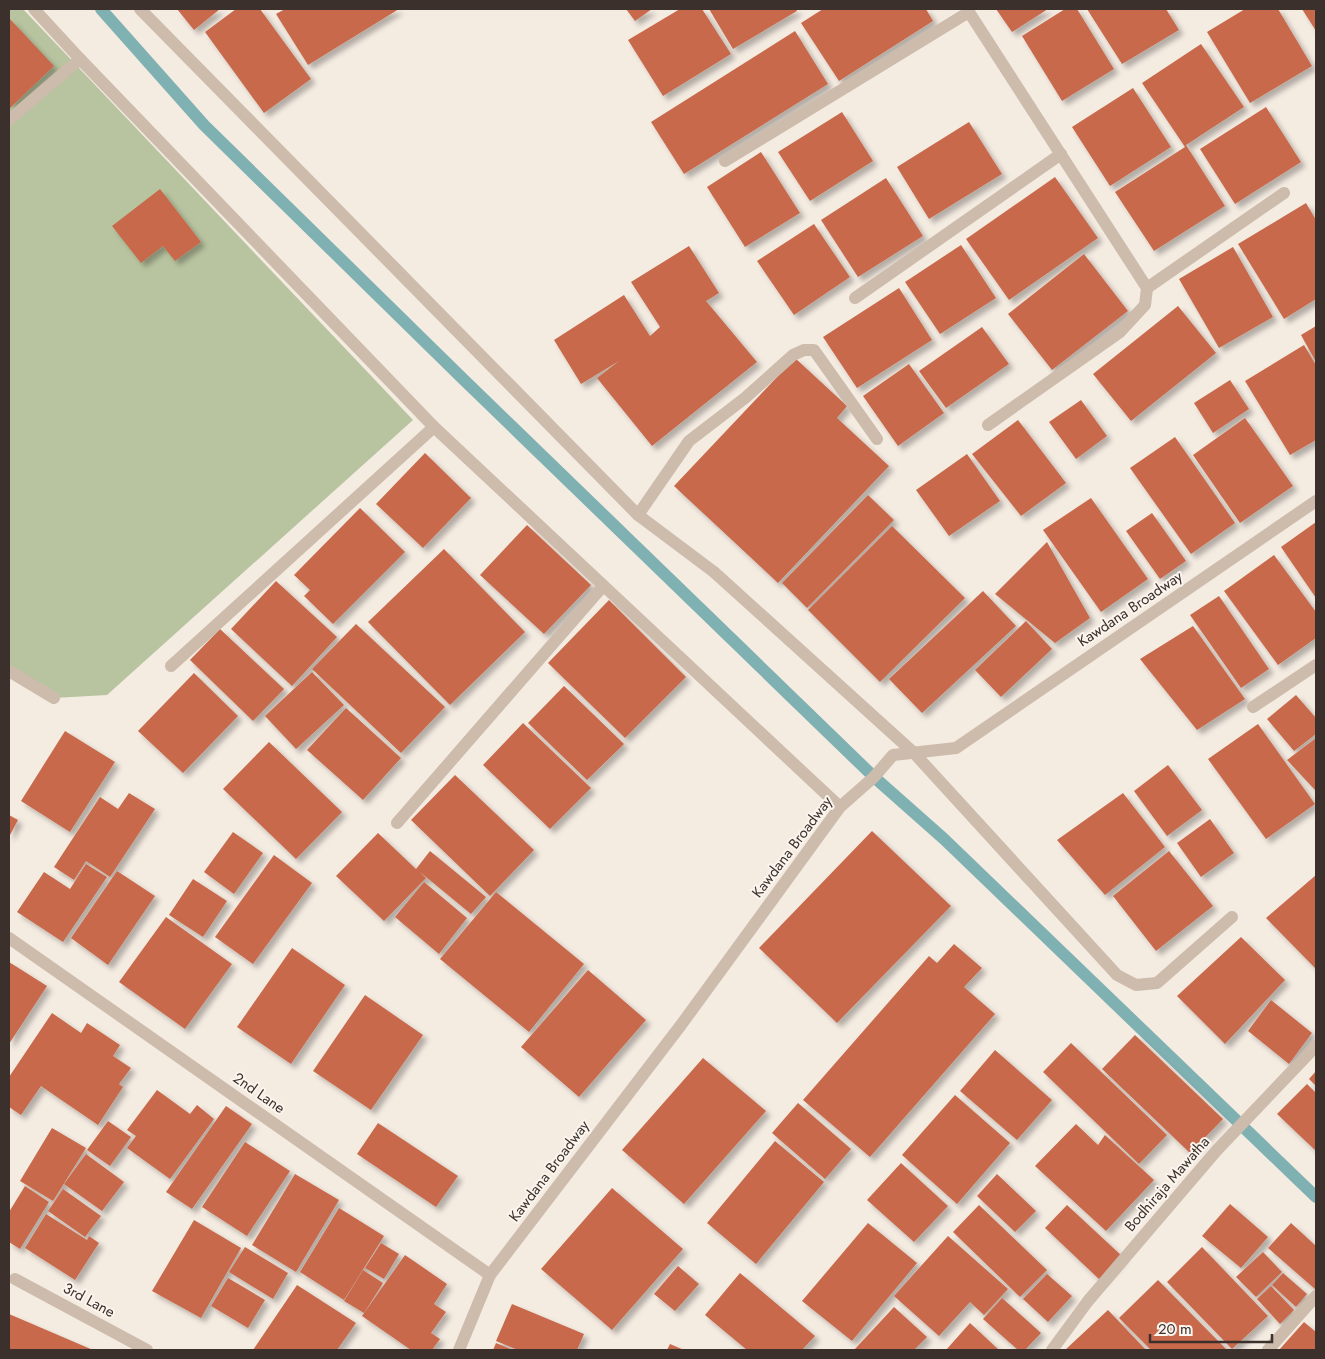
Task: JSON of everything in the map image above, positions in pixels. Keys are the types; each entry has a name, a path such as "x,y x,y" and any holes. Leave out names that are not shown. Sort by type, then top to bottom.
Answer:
{"street":[{"path":"34,9 434,427 840,807"},
{"path":"140,9 638,515 714,572 914,753 1116,975 1136,985 1157,983 1232,917"},
{"path":"725,161 968,10 1148,288"},
{"path":"9,120 80,59"},
{"path":"855,298 1061,154"},
{"path":"988,425 1120,332 1144,305 1148,288 1284,193"},
{"path":"638,515 689,441 745,398 793,355 804,350 814,350 877,438"},
{"path":"171,666 434,427"},
{"name":"Kawdana Broadway","path":"460,1350 490,1274 681,1025 840,807 874,777 893,755 956,748 1316,501"},
{"path":"398,823 603,586"},
{"path":"1253,707 1316,665"},
{"path":"9,671 54,698"},
{"name":"2nd Lane","path":"9,938 490,1274"},
{"name":"Bodhiraja Mawatha","path":"1052,1350 1088,1301 1217,1150 1316,1046"},
{"name":"3rd Lane","path":"15,1279 147,1350"},
{"path":"1268,1350 1316,1296"}],"green space":[{"path":"9,9 23,9 413,420 107,695 54,698 9,671"}],"building":[{"path":"177,9 220,9 194,30"},
{"path":"236,9 260,9 311,79 264,113 205,32"},
{"path":"285,9 399,9 308,65 276,14"},
{"path":"626,9 652,9 635,21"},
{"path":"680,9 702,9 731,54 663,96 628,40"},
{"path":"709,9 796,9 797,11 733,49"},
{"path":"823,9 926,9 933,21 839,81 801,23"},
{"path":"996,9 1048,9 1012,32"},
{"path":"1065,9 1077,9 1114,69 1062,101 1022,36"},
{"path":"1087,9 1166,9 1179,30 1122,64"},
{"path":"1245,9 1278,9 1312,66 1250,103 1207,32"},
{"path":"1302,9 1316,9 1316,31"},
{"path":"9,18 54,66 9,109"},
{"path":"795,31 828,84 684,174 651,122"},
{"path":"1201,44 1244,107 1186,145 1225,206 1154,251 1115,192 1185,147 1142,83"},
{"path":"1133,88 1171,147 1110,186 1072,127"},
{"path":"1266,107 1301,162 1235,204 1200,149"},
{"path":"842,112 873,161 810,201 778,152"},
{"path":"969,122 1002,174 929,219 897,167"},
{"path":"761,152 800,213 745,247 707,187"},
{"path":"1055,177 1098,238 1009,300 966,239"},
{"path":"886,178 923,236 858,277 821,220"},
{"path":"160,189 201,242 175,261 163,246 141,263 112,226"},
{"path":"1306,203 1316,220 1316,299 1284,319 1238,244"},
{"path":"814,224 850,277 794,315 757,261"},
{"path":"961,245 996,298 940,334 905,282"},
{"path":"689,246 719,293 706,301 757,362 652,446 597,378 619,361 581,384 554,340 624,295 650,336 660,327 631,282"},
{"path":"1233,247 1273,317 1219,348 1179,279"},
{"path":"1084,254 1128,311 1052,370 1008,314"},
{"path":"899,288 932,340 857,388 823,337"},
{"path":"1178,306 1216,353 1131,421 1093,374"},
{"path":"1316,326 1316,362 1301,335"},
{"path":"982,327 1009,364 946,408 919,371"},
{"path":"1304,345 1316,365 1316,440 1290,455 1245,381"},
{"path":"795,358 847,406 837,418 889,466 778,583 674,486"},
{"path":"909,364 944,413 898,446 863,396"},
{"path":"1230,380 1249,409 1213,433 1194,403"},
{"path":"1081,400 1107,436 1076,459 1049,422"},
{"path":"1245,418 1293,486 1240,523 1193,455"},
{"path":"1018,420 1066,483 1021,516 972,454"},
{"path":"1175,437 1235,523 1191,554 1130,468"},
{"path":"425,453 471,498 423,548 376,504"},
{"path":"967,454 1000,501 949,536 916,490"},
{"path":"868,495 894,520 807,608 782,583"},
{"path":"1091,498 1148,579 1101,612 1043,530"},
{"path":"360,508 405,552 333,624 304,596 310,590 294,575"},
{"path":"1152,513 1186,561 1160,579 1126,531"},
{"path":"1316,522 1316,598 1281,547"},
{"path":"527,525 591,585 544,634 480,575"},
{"path":"892,526 965,598 880,682 808,610"},
{"path":"1047,542 1090,618 1055,643 995,594"},
{"path":"444,549 525,632 450,705 368,622"},
{"path":"1274,555 1316,612 1316,638 1278,665 1224,591"},
{"path":"276,581 337,637 292,686 231,629"},
{"path":"983,591 1016,626 922,713 889,679"},
{"path":"1219,596 1269,669 1241,688 1190,615"},
{"path":"609,600 686,677 625,738 548,663"},
{"path":"1026,621 1052,649 1001,697 975,670"},
{"path":"356,624 445,707 401,753 312,669"},
{"path":"1193,626 1245,699 1197,730 1140,659"},
{"path":"220,629 284,689 253,721 190,660"},
{"path":"312,672 344,705 296,749 265,716"},
{"path":"194,673 238,716 183,773 138,731"},
{"path":"564,686 624,744 587,780 528,723"},
{"path":"1296,695 1316,718 1316,734 1294,751 1267,719"},
{"path":"346,708 401,758 363,800 307,750"},
{"path":"523,723 591,788 550,829 483,765"},
{"path":"1258,724 1315,804 1266,839 1208,759"},
{"path":"65,731 115,762 70,832 21,801"},
{"path":"1316,738 1316,791 1287,760"},
{"path":"269,742 342,812 296,859 223,789"},
{"path":"1168,765 1202,810 1167,836 1134,791"},
{"path":"455,775 534,850 490,896 411,820"},
{"path":"129,793 155,809 110,877 86,861 74,880 54,867 100,797 118,809"},
{"path":"1123,793 1165,847 1105,895 1057,840"},
{"path":"9,815 18,820 9,837"},
{"path":"1210,819 1234,853 1201,877 1177,843"},
{"path":"872,831 951,906 837,1023 759,948"},
{"path":"233,832 263,853 234,894 204,872"},
{"path":"378,833 416,869 430,851 486,897 471,914 420,872 426,878 384,921 336,876"},
{"path":"1169,851 1213,906 1156,951 1113,896"},
{"path":"274,855 312,883 253,964 215,937"},
{"path":"86,864 107,877 63,942 17,912 44,872 70,889"},
{"path":"117,871 155,896 108,965 71,938"},
{"path":"1316,875 1316,969 1266,918"},
{"path":"193,879 227,901 203,937 169,915"},
{"path":"424,882 467,918 439,954 395,917"},
{"path":"496,892 584,964 529,1032 440,959"},
{"path":"166,917 232,964 185,1029 119,982"},
{"path":"1241,937 1285,980 1225,1044 1177,996"},
{"path":"954,944 982,968 964,987 995,1014 870,1157 803,1100 929,956 937,963"},
{"path":"292,948 345,985 291,1064 237,1027"},
{"path":"9,962 47,986 9,1044"},
{"path":"588,970 646,1020 579,1097 521,1047"},
{"path":"365,995 423,1035 371,1110 313,1071"},
{"path":"1271,1000 1312,1033 1289,1064 1248,1031"},
{"path":"52,1013 81,1033 87,1023 120,1045 113,1056 131,1068 119,1084 123,1087 98,1125 41,1086 21,1115 9,1107 9,1077"},
{"path":"1135,1035 1223,1119 1190,1153 1102,1069"},
{"path":"1071,1043 1167,1135 1139,1164 1043,1072"},
{"path":"995,1050 1052,1100 1017,1140 960,1091"},
{"path":"703,1058 766,1111 684,1204 622,1150"},
{"path":"1316,1071 1316,1086 1309,1079"},
{"path":"1307,1084 1316,1093 1316,1151 1277,1114"},
{"path":"157,1090 190,1114 197,1105 214,1119 170,1179 127,1148 136,1136 127,1130"},
{"path":"955,1095 1010,1143 957,1204 902,1155"},
{"path":"798,1103 851,1149 825,1179 772,1133"},
{"path":"226,1106 252,1124 192,1209 166,1192"},
{"path":"108,1121 131,1137 110,1166 87,1150"},
{"path":"378,1123 458,1176 436,1207 357,1154"},
{"path":"1076,1124 1098,1145 1105,1135 1154,1180 1106,1231 1035,1166"},
{"path":"52,1128 86,1148 53,1201 20,1181"},
{"path":"775,1141 824,1182 756,1264 707,1223"},
{"path":"245,1142 290,1171 247,1236 202,1207"},
{"path":"86,1154 124,1182 102,1211 64,1184"},
{"path":"901,1163 948,1206 914,1242 867,1200"},
{"path":"295,1174 339,1200 296,1272 252,1245"},
{"path":"997,1174 1036,1211 1015,1232 977,1196"},
{"path":"25,1186 49,1202 20,1249 9,1242 9,1212"},
{"path":"612,1188 683,1249 612,1330 541,1269"},
{"path":"63,1189 101,1216 85,1237 48,1211"},
{"path":"1230,1204 1268,1237 1241,1268 1202,1236"},
{"path":"979,1205 1047,1270 1020,1297 953,1232"},
{"path":"1067,1205 1123,1257 1100,1280 1045,1228"},
{"path":"339,1208 384,1236 344,1300 300,1272"},
{"path":"46,1214 87,1240 89,1236 99,1243 75,1280 25,1248"},
{"path":"194,1220 241,1248 201,1318 152,1291"},
{"path":"868,1223 917,1263 852,1341 802,1301"},
{"path":"1291,1223 1316,1246 1315,1289 1268,1248"},
{"path":"948,1236 1008,1289 984,1315 970,1302 939,1336 894,1296"},
{"path":"381,1243 399,1254 384,1279 365,1268"},
{"path":"245,1247 288,1273 273,1299 229,1272"},
{"path":"1202,1247 1268,1316 1232,1349 1167,1282"},
{"path":"1263,1252 1282,1272 1256,1297 1236,1277"},
{"path":"405,1255 447,1284 434,1304 446,1312 431,1333 440,1339 432,1350 411,1350 362,1316"},
{"path":"678,1266 699,1284 675,1311 654,1294"},
{"path":"363,1270 383,1283 364,1313 344,1301"},
{"path":"740,1273 815,1336 802,1350 747,1350 705,1315"},
{"path":"1283,1273 1307,1294 1296,1307 1272,1285"},
{"path":"1047,1274 1072,1296 1048,1322 1023,1299"},
{"path":"228,1278 265,1300 248,1328 211,1306"},
{"path":"1158,1280 1227,1350 1151,1350 1119,1318"},
{"path":"297,1285 356,1323 337,1350 253,1350"},
{"path":"1271,1286 1294,1310 1280,1324 1257,1299"},
{"path":"1002,1298 1041,1333 1025,1350 1018,1350 983,1319"},
{"path":"512,1304 584,1334 577,1350 518,1350 496,1341"},
{"path":"894,1307 927,1337 914,1350 854,1350"},
{"path":"1108,1310 1146,1350 1065,1350"},
{"path":"9,1314 93,1350 9,1350"},
{"path":"1304,1322 1316,1332 1316,1350 1279,1350"},
{"path":"970,1323 999,1350 946,1350"},
{"path":"496,1343 513,1350 493,1350"},
{"path":"670,1344 684,1350 667,1350"}],"waterway":[{"path":"101,9 204,125 462,378 874,777 944,839 1316,1197"}]}
